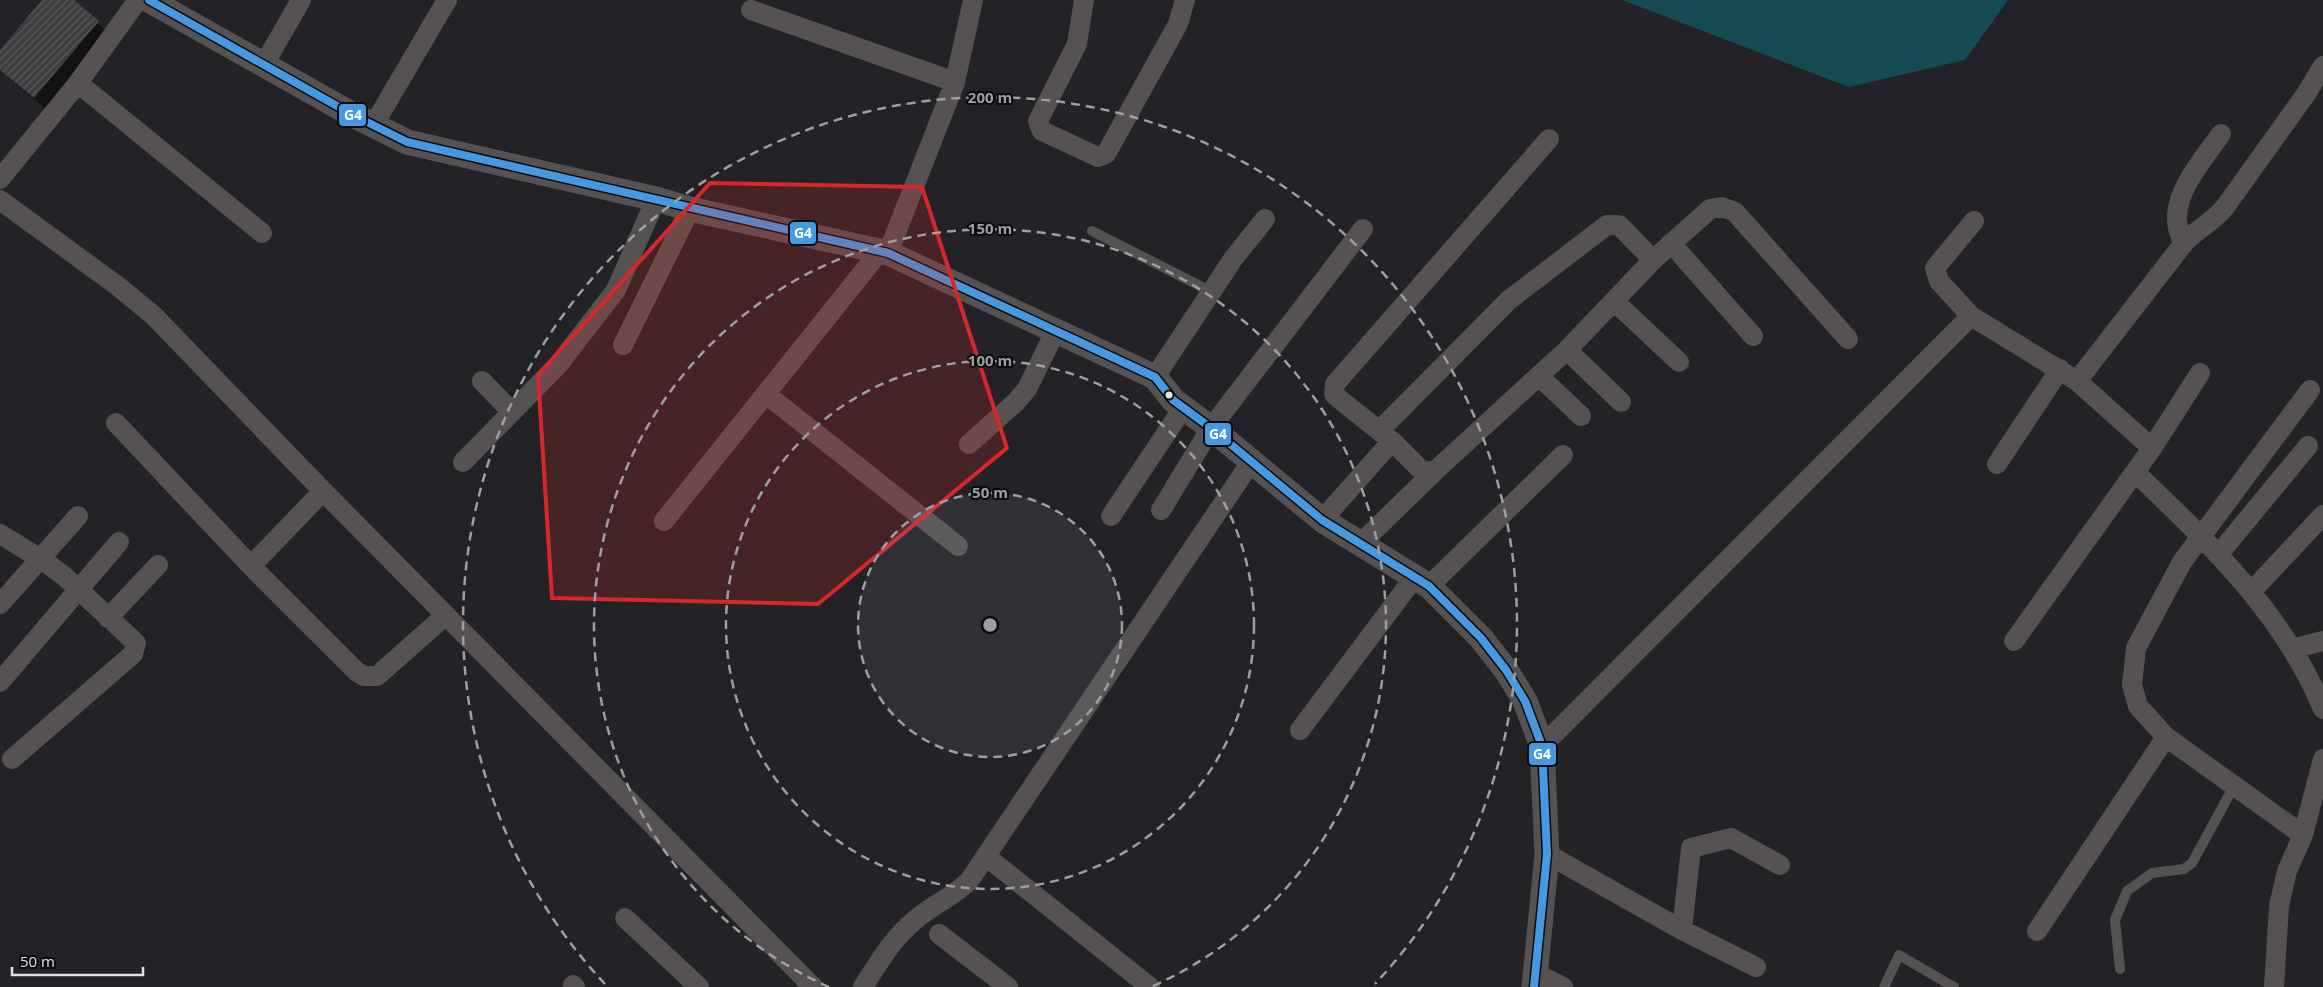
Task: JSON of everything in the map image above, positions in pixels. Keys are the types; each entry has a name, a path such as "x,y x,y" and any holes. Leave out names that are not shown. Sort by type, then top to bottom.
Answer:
{"street":[{"path":"0,179 78,83 138,0"},
{"path":"149,0 263,66 406,142 656,199 690,209 884,252 1156,377 1173,400 1211,428 1322,520 1421,582 1481,638 1506,670 1525,701 1542,746 1547,854 1534,980 1563,987"},
{"path":"263,66 301,0"},
{"path":"373,126 447,0"},
{"path":"664,521 884,252 954,82 973,0"},
{"path":"1084,0 1078,44 1038,121 1042,130 1098,157 1106,154 1178,24 1185,0"},
{"path":"751,10 954,82"},
{"path":"2077,381 2184,243 2195,231 2218,217 2306,94 2323,66"},
{"path":"78,83 262,233"},
{"path":"2184,243 2180,236 2176,214 2186,184 2221,134"},
{"path":"1436,470 1426,472 1420,469 1386,436 1334,394 1335,384 1549,139"},
{"path":"463,462 558,365 616,290 656,199"},
{"path":"0,200 119,286 154,316 323,491 813,987"},
{"path":"1361,543 1436,470 1567,350 1616,302 1671,243 1710,209 1722,207 1735,212 1848,339"},
{"path":"624,346 690,209"},
{"path":"1156,377 1233,259 1264,219"},
{"path":"1974,221 1935,268 1939,281 1971,316 2077,381 2152,448"},
{"path":"1322,520 1386,436 1509,300 1607,225 1619,225 1654,260"},
{"path":"1160,510 1211,428 1363,228"},
{"path":"1671,243 1753,336"},
{"path":"1616,302 1679,362"},
{"path":"1542,746 1971,316"},
{"path":"969,444 1016,402 1027,389 1056,330"},
{"path":"1567,350 1622,402"},
{"path":"1997,464 2060,369"},
{"path":"2014,641 2152,448 2200,373"},
{"path":"1539,376 1580,416"},
{"path":"482,381 512,412"},
{"path":"2303,834 2166,737 2138,706 2132,685 2136,648 2182,562 2200,535 2310,390"},
{"path":"766,394 958,546"},
{"path":"1110,516 1183,408"},
{"path":"116,423 251,566 341,657 364,676 376,676 446,615"},
{"path":"2218,555 2308,446"},
{"path":"1300,730 1421,582 1563,455"},
{"path":"863,987 878,961 901,933 916,919 958,892 969,881 1251,462"},
{"path":"2135,472 2200,535 2251,592 2292,649 2312,681 2323,709"},
{"path":"251,566 323,491"},
{"path":"2251,592 2323,515"},
{"path":"0,604 42,559 78,516"},
{"path":"0,534 42,559 136,643 133,654 12,759"},
{"path":"0,682 119,542"},
{"path":"108,618 158,566"},
{"path":"2292,649 2323,641"},
{"path":"2037,931 2166,737"},
{"path":"2274,987 2280,906 2287,871 2303,834 2323,759"},
{"path":"1682,930 1691,848 1730,838 1780,865"},
{"path":"1547,854 1682,930 1756,968"},
{"path":"993,862 1150,987"},
{"path":"625,918 699,987"},
{"path":"940,934 1008,987"}],"lane":[{"path":"1092,231 1212,292"},
{"path":"2120,969 2115,920 2127,891 2152,873 2188,866 2234,786"},
{"path":"1884,987 1899,955 1954,987"}],"highlighted area":[{"path":"710,183 922,187 1007,448 818,604 552,598 538,375"}],"water":[{"path":"1622,0 2008,0 1965,60 1849,87"}],"building":[{"path":"42,0 74,0 99,21 34,98 0,70 0,50"}],"transit line":[{"name":"G4","path":"149,0 353,115 407,142 888,253 1155,377 1173,400 1211,428 1322,520 1429,586 1481,638 1506,670 1525,701 1542,746 1547,854 1534,987"}]}
